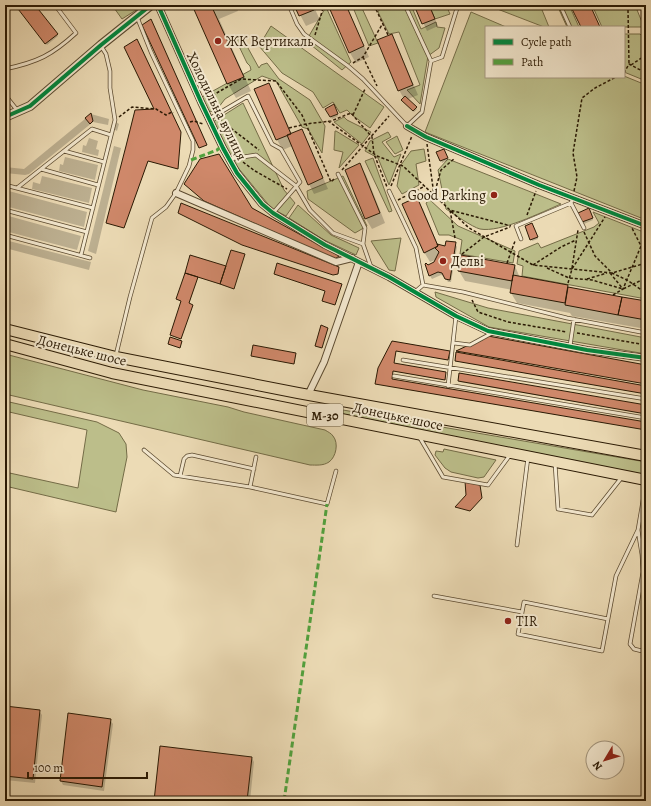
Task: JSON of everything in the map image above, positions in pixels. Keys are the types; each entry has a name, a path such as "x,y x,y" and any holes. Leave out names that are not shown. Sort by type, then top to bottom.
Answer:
{"highway":[{"name":"Донецьке шосе","path":"5,330 116,357 308,395 646,456"},
{"name":"Донецьке шосе","path":"5,344 112,373 511,454 623,475 646,481"}],"street":[{"path":"5,117 30,106 100,45 151,5"},
{"name":"Холодильна вулиця","path":"158,5 201,102 212,117 213,127 237,173 262,204 273,214 325,245 372,268 456,316 488,331 646,358"},
{"path":"406,126 426,137 572,200 609,211 646,226"},
{"path":"176,193 336,262 352,258"},
{"path":"308,395 324,362 359,262"}],"lane":[{"path":"5,69 28,64 43,58 54,52 76,32 55,5"},
{"path":"289,5 297,24 304,34 348,66 406,126 422,112 431,61 405,5"},
{"path":"431,61 442,57 458,5"},
{"path":"560,5 570,26"},
{"path":"116,357 130,297 152,218 166,207 176,193 189,166 193,150 193,141 186,124 151,52 137,17"},
{"path":"81,255 115,120 110,88 110,71 106,54 100,45"},
{"path":"5,95 18,112"},
{"path":"212,117 248,96 272,144 281,149 300,182 273,214"},
{"path":"17,188 92,129 111,135"},
{"path":"64,151 104,162"},
{"path":"230,160 256,155 296,186 310,210 333,233 363,244"},
{"path":"41,169 98,185"},
{"path":"338,174 365,228 363,244 372,268"},
{"path":"5,185 92,208"},
{"path":"389,191 416,248 423,285"},
{"path":"521,239 516,226 572,200 583,228"},
{"path":"5,210 87,232"},
{"path":"5,235 90,258"},
{"path":"415,292 423,285"},
{"path":"423,285 469,294 574,319 646,333"},
{"path":"448,386 456,316"},
{"path":"570,346 571,331 574,319"},
{"path":"454,343 470,345 494,332"},
{"path":"403,360 646,400"},
{"path":"394,376 646,418"},
{"path":"418,434 443,477 488,485 511,454"},
{"path":"144,450 174,475 250,487 327,504 336,471"},
{"path":"180,476 184,459 187,456 192,455 254,469"},
{"path":"250,487 256,457"},
{"path":"517,545 528,457"},
{"path":"554,462 558,509 592,515 623,475"},
{"path":"608,619 524,602 518,634 602,651 608,619 616,576 638,530 646,481"},
{"path":"638,530 643,572 630,644 634,649 646,652"},
{"path":"434,596 522,612"}],"path":[{"path":"313,40 324,5"},
{"path":"374,5 388,35"},
{"path":"628,5 630,65"},
{"path":"348,66 363,57 383,23"},
{"path":"625,72 630,65 646,55"},
{"path":"363,57 379,89"},
{"path":"630,65 646,73"},
{"path":"572,200 577,177 573,153 582,98 595,88 614,78"},
{"path":"201,102 242,79 276,81 302,115 331,182 372,137 393,111"},
{"path":"353,115 367,84"},
{"path":"115,120 132,107 156,109 166,115 172,112"},
{"path":"289,128 328,121 351,112 372,137 374,154 389,191"},
{"path":"212,117 264,153"},
{"path":"186,124 194,121 213,127 234,131"},
{"path":"328,121 374,154 403,166 434,195 441,170 462,152"},
{"path":"389,191 414,130"},
{"path":"237,158 255,171 291,191"},
{"path":"524,221 539,185"},
{"path":"394,202 425,186"},
{"path":"455,238 450,210 511,226"},
{"path":"572,269 609,211"},
{"path":"623,289 641,246 627,218"},
{"path":"568,283 577,240 578,230 576,224"},
{"path":"583,228 595,256 612,273 627,280 646,293"},
{"path":"507,263 518,232"},
{"path":"533,265 561,247 577,240"},
{"path":"545,267 569,278 585,279 623,289"},
{"path":"585,279 609,272 623,289"},
{"path":"613,295 646,278"},
{"path":"469,294 478,312 508,322 569,332"},
{"path":"577,333 646,345"}],"green space":[{"path":"112,5 144,5 122,19"},
{"path":"352,5 363,5 361,6 378,43 369,46"},
{"path":"382,5 411,5 421,29 436,22 437,27 445,28 439,48 428,56 420,104 407,90 420,85 399,32 389,34 378,12"},
{"path":"429,5 446,5 450,14 435,19"},
{"path":"487,5 540,5 549,26 541,26"},
{"path":"557,5 569,5 579,26 567,26"},
{"path":"592,5 635,5 644,27 625,26 602,26"},
{"path":"326,7 351,62 342,70 306,41"},
{"path":"471,12 504,26 485,26 485,78 625,78 625,76 646,85 646,220 425,132"},
{"path":"271,26 384,107 370,128 347,110 340,113 333,102 323,108 313,92 282,73 259,46"},
{"path":"625,34 640,34 646,39 646,81 625,72"},
{"path":"243,39 259,68 261,65 267,63 279,79 310,100 325,126 322,153 308,129 302,127 276,81 262,76 225,99 215,112 208,111 202,97 251,70 236,40"},
{"path":"243,103 284,190 295,203 286,216 272,209 235,164 213,122"},
{"path":"344,117 371,132 362,144 334,122"},
{"path":"335,131 359,145 339,168 343,152 334,150"},
{"path":"388,132 391,137 382,142 394,157 401,154 389,185 378,158 365,151 370,141"},
{"path":"397,136 403,150 395,154 386,142"},
{"path":"424,149 426,161 416,164 419,185 402,194 397,186 401,165 411,151"},
{"path":"373,158 392,211 389,212 365,161"},
{"name":"Good Parking","path":"448,159 561,204 509,225 488,229 477,228 446,209 438,170"},
{"path":"343,176 367,226 355,233 308,199 307,191"},
{"path":"430,200 458,226 515,251 513,263 460,254 462,240 449,235 439,235 426,203"},
{"path":"298,205 331,235 359,248 356,255 324,240 289,218"},
{"path":"593,212 646,233 646,299 522,276 523,266 517,264 519,251 538,243 541,248 594,227 599,223"},
{"path":"401,238 395,271 389,270 371,241"},
{"path":"435,292 488,308 646,338 646,354 489,327 436,297"},
{"path":"5,354 143,390 228,407 325,430 335,439 336,450 329,462 320,465 310,465 5,394"},
{"path":"5,401 97,422 119,433 126,444 127,457 116,512 5,486 5,472 78,488 87,430 5,411"},
{"path":"343,410 646,462 646,476 343,414"},
{"path":"444,449 496,460 484,477 478,478 451,472 445,468 435,455 436,451 443,452"}],"building":[{"path":"15,5 35,5 58,34 45,44"},
{"name":"ЖК Вертикаль","path":"192,5 211,5 244,77 227,84"},
{"path":"294,5 312,5 314,10 299,16"},
{"path":"328,5 346,5 364,46 349,53"},
{"path":"414,5 429,5 435,19 422,24"},
{"path":"570,5 590,5 600,26 580,26"},
{"path":"151,19 207,145 199,148 142,25"},
{"path":"392,34 413,85 398,91 377,40"},
{"path":"137,39 181,132 178,169 148,161 124,228 106,223 135,110 154,109 124,47"},
{"path":"269,83 291,134 276,140 254,89"},
{"path":"405,96 417,107 413,111 401,100"},
{"path":"334,104 338,114 330,117 325,109"},
{"path":"91,113 93,121 90,124 85,118"},
{"path":"302,129 323,178 308,185 287,135"},
{"path":"444,149 448,158 440,161 436,152"},
{"path":"219,154 252,208 339,256 335,259 204,201 184,184 200,159"},
{"path":"360,163 380,213 365,219 345,170"},
{"path":"417,197 438,246 424,253 402,204"},
{"path":"181,203 339,267 338,274 333,275 242,245 178,213"},
{"path":"589,208 593,218 582,222 578,213"},
{"path":"532,223 538,237 530,240 525,226"},
{"path":"446,241 456,242 450,280 445,279 442,273 438,272 429,276 425,264 426,263 428,265 434,262 439,252 435,248 438,246 437,244 445,246"},
{"path":"231,250 245,254 234,289 220,284"},
{"path":"190,255 226,266 220,284 185,273"},
{"path":"461,255 515,265 512,281 458,271"},
{"path":"277,263 342,284 335,305 322,301 325,291 274,274"},
{"path":"185,273 198,277 189,303 193,305 181,339 170,335 181,301 176,299"},
{"path":"513,275 568,285 565,303 510,293"},
{"path":"568,287 622,297 618,315 565,305"},
{"path":"622,297 646,301 646,320 618,315"},
{"path":"321,325 328,328 322,348 315,346"},
{"path":"488,336 646,365 646,384 456,351"},
{"path":"170,337 182,341 180,348 168,344"},
{"path":"392,341 450,351 448,360 396,351 394,363 446,372 445,380 393,371 392,379 646,422 646,430 375,384 378,368"},
{"path":"253,345 296,353 294,364 251,356"},
{"path":"456,352 646,386 646,394 455,361"},
{"path":"459,373 646,405 646,414 458,381"},
{"path":"465,481 480,485 482,498 470,511 455,507 466,495"},
{"path":"5,706 40,710 33,779 5,776"},
{"path":"68,713 111,719 102,787 60,781"},
{"path":"160,746 252,757 247,801 154,801"}],"marked path":[{"path":"191,160 217,150 222,146"},
{"path":"284,801 327,504"}],"cycle path":[{"path":"5,117 30,106 101,45 151,5"},
{"path":"158,5 223,148 237,173 262,204 273,213 325,245 389,277 456,316 488,331 587,350 646,358"},
{"path":"407,126 426,137 539,185 646,226"}],"place":[{"name":"ЖК Вертикаль","path":"218,41"},
{"name":"Good Parking","path":"494,195"},
{"name":"Делві","path":"443,261"},
{"name":"TIR","path":"508,621"}]}
